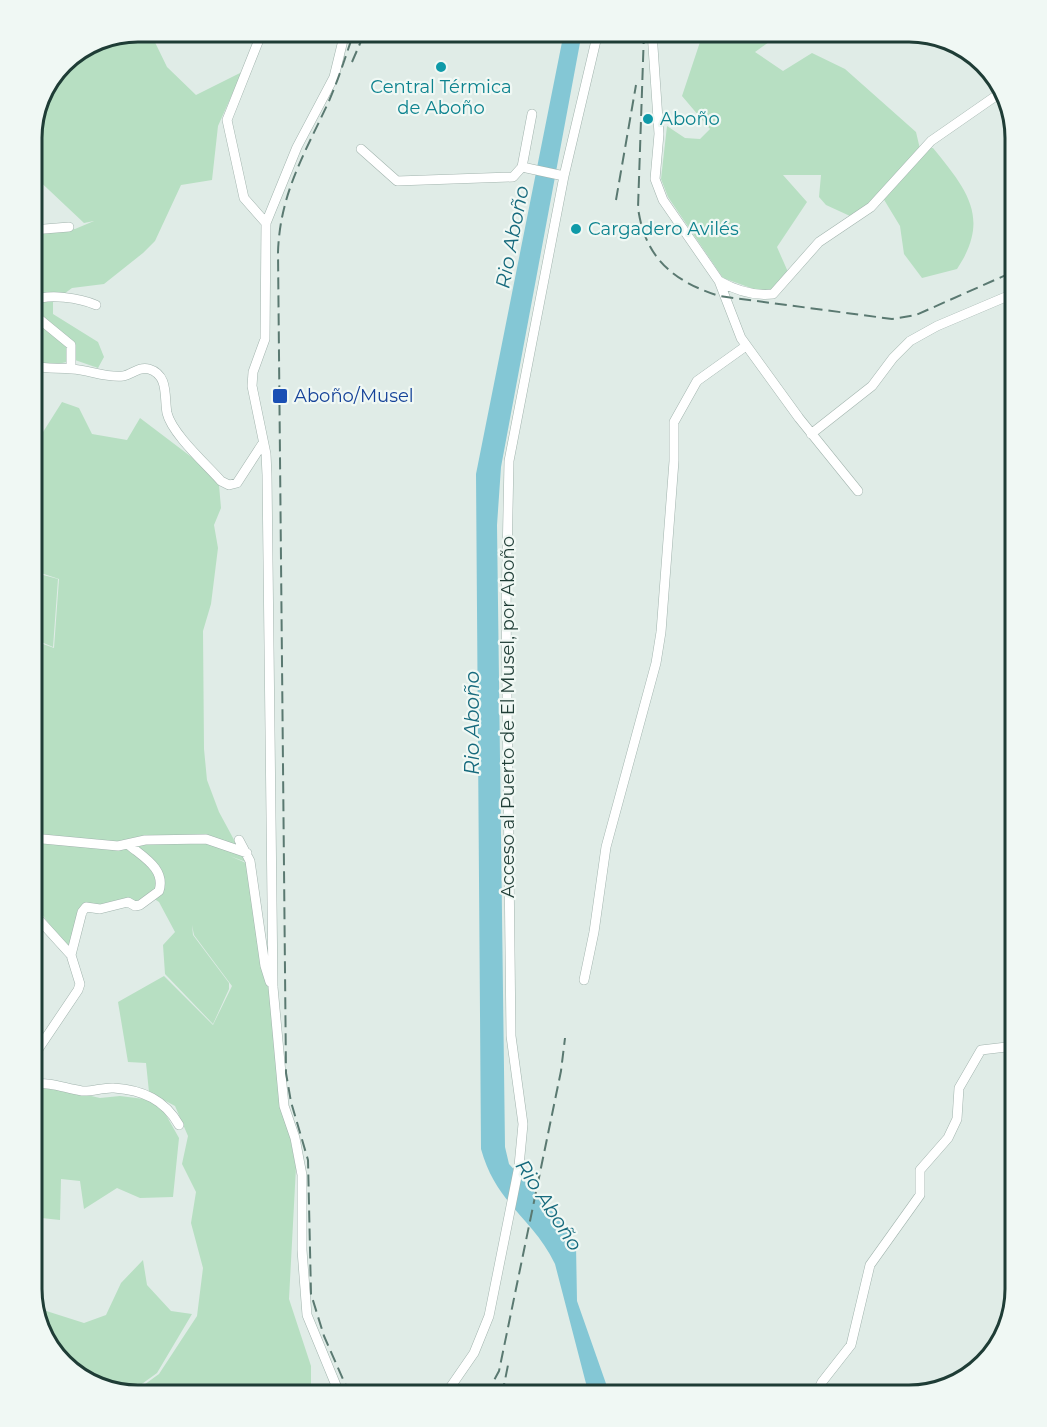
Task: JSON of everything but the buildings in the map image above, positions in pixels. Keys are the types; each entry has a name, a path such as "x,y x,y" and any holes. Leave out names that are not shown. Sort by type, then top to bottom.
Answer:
{"street":[{"path":"258,42 226,120 244,198 266,223"},
{"path":"336,1385 307,1315 302,1175 295,1138 284,1106 273,987 267,475 252,386 253,372 265,339 266,223 297,147 334,76 342,42"},
{"name":"Acceso al Puerto de El Musel, por Aboño","path":"452,1385 474,1353 489,1316 519,1166 524,1124 511,1036 506,608 509,461 562,176 595,42"},
{"path":"653,42 659,134 655,178 663,200 719,280 746,346 858,491"},
{"path":"719,280 762,296 773,294 819,243 871,207 932,141 995,96"},
{"path":"361,149 398,181 513,177 522,167 532,114"},
{"path":"522,167 562,176"},
{"path":"42,229 69,227"},
{"path":"812,434 872,386 910,341 937,326 1005,298"},
{"path":"42,299 88,301 96,305"},
{"path":"42,321 71,345 71,368"},
{"path":"584,980 594,932 606,847 656,663 661,632 674,422 697,381 746,346"},
{"path":"42,368 48,370 71,368 111,376 124,376 138,369 149,369 160,377 166,390 167,413 173,425 221,481 229,485 237,483 263,443"},
{"path":"42,839 94,845 129,845 145,840 206,839 248,853"},
{"path":"239,840 248,853 265,966 273,987"},
{"path":"71,955 82,912 86,907 100,909 128,902 135,906 140,905 159,891 159,873 129,845"},
{"path":"42,923 71,955 80,984 42,1043"},
{"path":"821,1385 851,1345 870,1265 920,1195 920,1170 948,1138 957,1119 959,1088 964,1078 981,1050 1005,1047"},
{"path":"42,1084 62,1084 82,1091 114,1088 148,1095 163,1102 179,1125"}],"green space":[{"path":"155,42 167,67 196,95 242,72 218,126 212,180 181,185 155,241 104,284 72,288 53,302 53,314 98,342 104,357 98,368 75,360 45,367 42,366 42,233 75,229 94,221 84,223 42,183 42,132 45,113 52,96 75,66 90,55 107,47 126,43"},
{"path":"700,42 769,42 755,52 783,71 812,53 845,69 916,132 920,149 869,204 850,216 826,205 819,197 821,175 783,175 807,202 777,247 788,272 771,292 762,292 723,278 668,197 661,179 667,126 685,138 700,139 710,129 682,96"},
{"path":"929,148 933,148 956,177 970,205 973,219 967,251 957,269 922,278 904,254 900,226 883,198"},
{"path":"62,402 79,408 92,434 127,440 140,418 202,465 219,485 221,508 214,525 218,548 211,604 203,631 204,749 207,780 219,812 246,862 230,856 246,863 262,970 269,990 279,1083 296,1167 289,1299 311,1366 311,1385 144,1385 159,1374 197,1316 203,1268 191,1223 196,1192 182,1164 188,1136 175,1106 149,1092 146,1063 128,1062 118,1002 164,976 213,1025 232,986 194,935 192,925 193,935 229,983 229,989 213,1024 165,974 163,945 175,932 159,902 150,896 120,907 88,904 68,949 42,914 42,644 54,648 59,579 42,573 42,434"},
{"path":"42,575 58,579 53,647 42,642"},
{"path":"42,1085 100,1098 120,1096 144,1099 161,1106 179,1138 173,1197 140,1198 117,1188 84,1209 80,1181 61,1179 60,1220 42,1218"},
{"path":"143,1260 147,1285 171,1311 192,1314 157,1373 140,1385 107,1380 85,1369 66,1352 55,1337 45,1314 44,1310 84,1323 106,1315 121,1283"}],"water":[{"path":"562,42 580,42 501,467 497,525 505,1147 509,1164 560,1220 576,1245 577,1301 606,1385 586,1385 555,1264 536,1234 496,1184 481,1149 476,474"}],"railway":[{"path":"346,1385 324,1336 311,1294 308,1160 291,1102 286,1073 278,252 283,211 295,174 333,92 350,42"},
{"path":"352,62 361,42"},
{"path":"644,42 638,208 647,241 664,265 675,275 719,296 892,319 916,315 1005,275"},
{"path":"616,200 636,85"},
{"path":"491,1385 499,1371 561,1071 565,1038"},
{"path":"504,1385 509,1360"}],"place":[{"name":"Central Térmica de Aboño","path":"441,67"},
{"name":"Aboño","path":"648,119"},
{"name":"Cargadero Avilés","path":"576,229"},
{"name":"Aboño/Musel","path":"280,396"}],"water label":[{"name":"Rio Aboño","path":"512,237"},
{"name":"Rio Aboño","path":"472,723"},
{"name":"Rio Aboño","path":"549,1205"}]}
